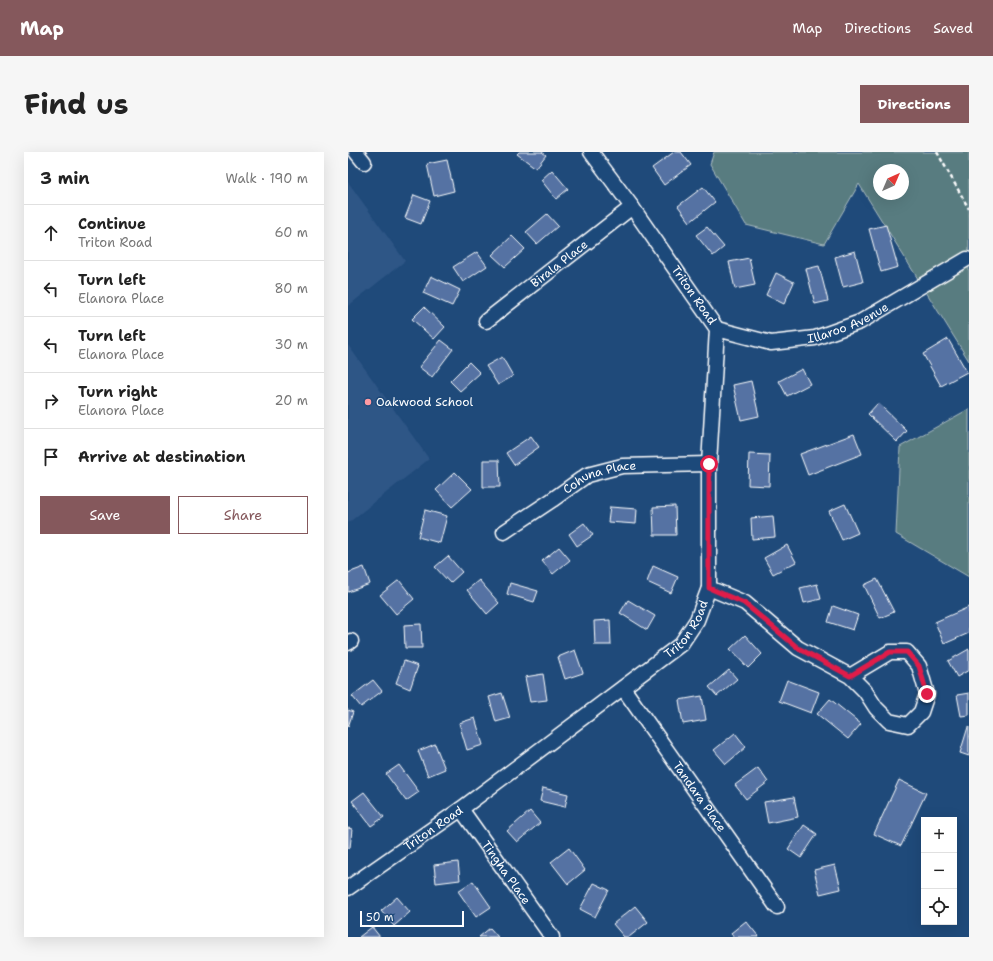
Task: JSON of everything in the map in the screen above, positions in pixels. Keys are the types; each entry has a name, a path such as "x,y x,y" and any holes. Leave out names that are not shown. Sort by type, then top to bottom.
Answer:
{"street":[{"name":"Triton Road","path":"348,888 461,809 681,644 697,620 709,588 709,464 717,329 632,207 591,152"},
{"name":"Birala Place","path":"486,321 632,207"},
{"name":"Illaroo Avenue","path":"717,329 771,343 815,338 860,322 967,259"},
{"name":"Cohuna Place","path":"504,532 587,475 622,466 709,464"},
{"path":"709,588 744,603 798,648 850,676 865,691 876,708 889,721 908,725 921,712 927,694 919,666 907,652 890,652 850,676"},
{"name":"Tandara Place","path":"623,688 777,907"},
{"name":"Tingha Place","path":"461,809 552,937"}],"path":[{"path":"937,152 969,209"}],"shaded area":[{"path":"348,182 405,261 348,306"},
{"name":"Oakwood School","path":"348,345 429,459 348,523"}],"green space":[{"path":"714,152 969,152 969,361 859,184 824,244 746,225 710,164"},
{"path":"969,409 969,577 896,534 900,447"}],"building":[{"path":"519,152 542,152 546,155 536,168 517,154"},
{"path":"674,152 681,152 691,165 664,185 652,168"},
{"path":"447,160 454,191 434,196 427,164"},
{"path":"552,170 568,189 556,199 541,180"},
{"path":"703,187 715,202 690,222 678,206"},
{"path":"414,195 430,201 421,224 405,218"},
{"path":"547,214 558,226 537,244 526,232"},
{"path":"886,225 898,267 881,272 869,229"},
{"path":"707,227 724,247 713,256 696,235"},
{"path":"512,236 525,249 505,267 492,255"},
{"path":"855,251 863,282 843,287 835,257"},
{"path":"477,252 487,266 463,282 453,267"},
{"path":"749,258 755,285 735,289 729,262"},
{"path":"819,266 828,301 815,304 806,269"},
{"path":"776,273 794,282 784,304 766,295"},
{"path":"431,276 460,290 452,306 423,293"},
{"path":"424,307 445,327 434,339 412,319"},
{"path":"948,339 967,372 941,386 923,354"},
{"path":"441,340 453,349 432,377 419,367"},
{"path":"502,357 513,376 498,385 486,366"},
{"path":"469,362 480,373 460,391 450,381"},
{"path":"802,369 810,384 787,396 779,381"},
{"path":"751,381 759,416 741,420 733,385"},
{"path":"878,403 907,431 897,442 868,414"},
{"path":"854,434 862,454 808,475 800,454"},
{"path":"531,436 539,447 514,465 506,453"},
{"path":"749,454 770,455 769,486 748,485"},
{"path":"483,460 499,460 500,487 483,487"},
{"path":"455,472 472,489 452,507 436,490"},
{"path":"845,504 858,533 842,540 829,511"},
{"path":"675,506 676,535 654,535 653,507"},
{"path":"610,507 637,509 636,524 608,522"},
{"path":"425,510 447,516 440,543 418,537"},
{"path":"773,516 775,537 752,539 751,518"},
{"path":"584,523 593,535 577,546 569,534"},
{"path":"787,545 796,562 773,574 764,558"},
{"path":"559,547 570,560 553,574 542,561"},
{"path":"448,556 462,572 450,583 435,567"},
{"path":"653,566 678,577 671,593 647,582"},
{"path":"364,567 370,584 348,592 348,573"},
{"path":"877,579 894,612 880,618 864,585"},
{"path":"399,580 414,599 396,614 380,595"},
{"path":"479,580 499,603 487,614 467,590"},
{"path":"510,583 538,591 534,602 507,594"},
{"path":"817,584 821,599 804,603 800,588"},
{"path":"628,600 655,616 647,630 620,613"},
{"path":"833,606 858,615 853,630 828,622"},
{"path":"969,607 969,633 944,644 935,622"},
{"path":"610,620 611,645 595,645 594,621"},
{"path":"421,624 422,648 405,648 404,625"},
{"path":"745,635 762,654 748,668 730,649"},
{"path":"969,649 969,670 957,677 948,661"},
{"path":"575,650 583,673 565,679 558,657"},
{"path":"404,661 418,666 410,689 396,683"},
{"path":"729,670 737,679 717,696 709,687"},
{"path":"543,674 547,700 530,702 525,677"},
{"path":"373,680 382,691 361,707 352,696"},
{"path":"787,680 819,692 811,713 779,701"},
{"path":"502,693 510,718 496,722 489,697"},
{"path":"969,693 969,715 961,716 957,695"},
{"path":"702,696 706,720 683,724 679,700"},
{"path":"830,699 861,724 848,739 817,714"},
{"path":"348,710 353,712 348,727"},
{"path":"475,718 483,745 467,750 459,723"},
{"path":"969,727 969,756 960,753"},
{"path":"735,733 746,747 726,764 714,750"},
{"path":"435,744 445,769 428,776 418,751"},
{"path":"399,765 419,792 406,801 386,774"},
{"path":"758,768 768,782 746,799 735,785"},
{"path":"899,780 926,793 901,846 874,834"},
{"path":"543,788 568,794 565,807 540,801"},
{"path":"364,792 384,817 371,826 352,801"},
{"path":"794,797 798,817 768,823 764,802"},
{"path":"530,811 540,823 517,842 507,831"},
{"path":"804,825 817,834 801,858 788,849"},
{"path":"348,828 352,829 350,848 348,848"},
{"path":"569,848 585,870 568,884 551,862"},
{"path":"458,862 460,880 436,883 434,865"},
{"path":"835,865 841,889 820,894 814,870"},
{"path":"473,881 491,907 476,917 458,891"},
{"path":"594,883 609,890 595,917 580,909"},
{"path":"397,897 410,912 394,926 381,911"},
{"path":"635,906 648,922 629,937 624,937 613,924"},
{"path":"746,921 759,937 734,937 731,933"},
{"path":"372,927 380,937 359,937"},
{"path":"490,928 498,937 479,937"}],"place":[{"name":"Oakwood School","path":"368,402"}],"route":[{"path":"709,464 709,588 744,603 798,648 850,676 890,652 907,652 919,666 927,694"}]}
